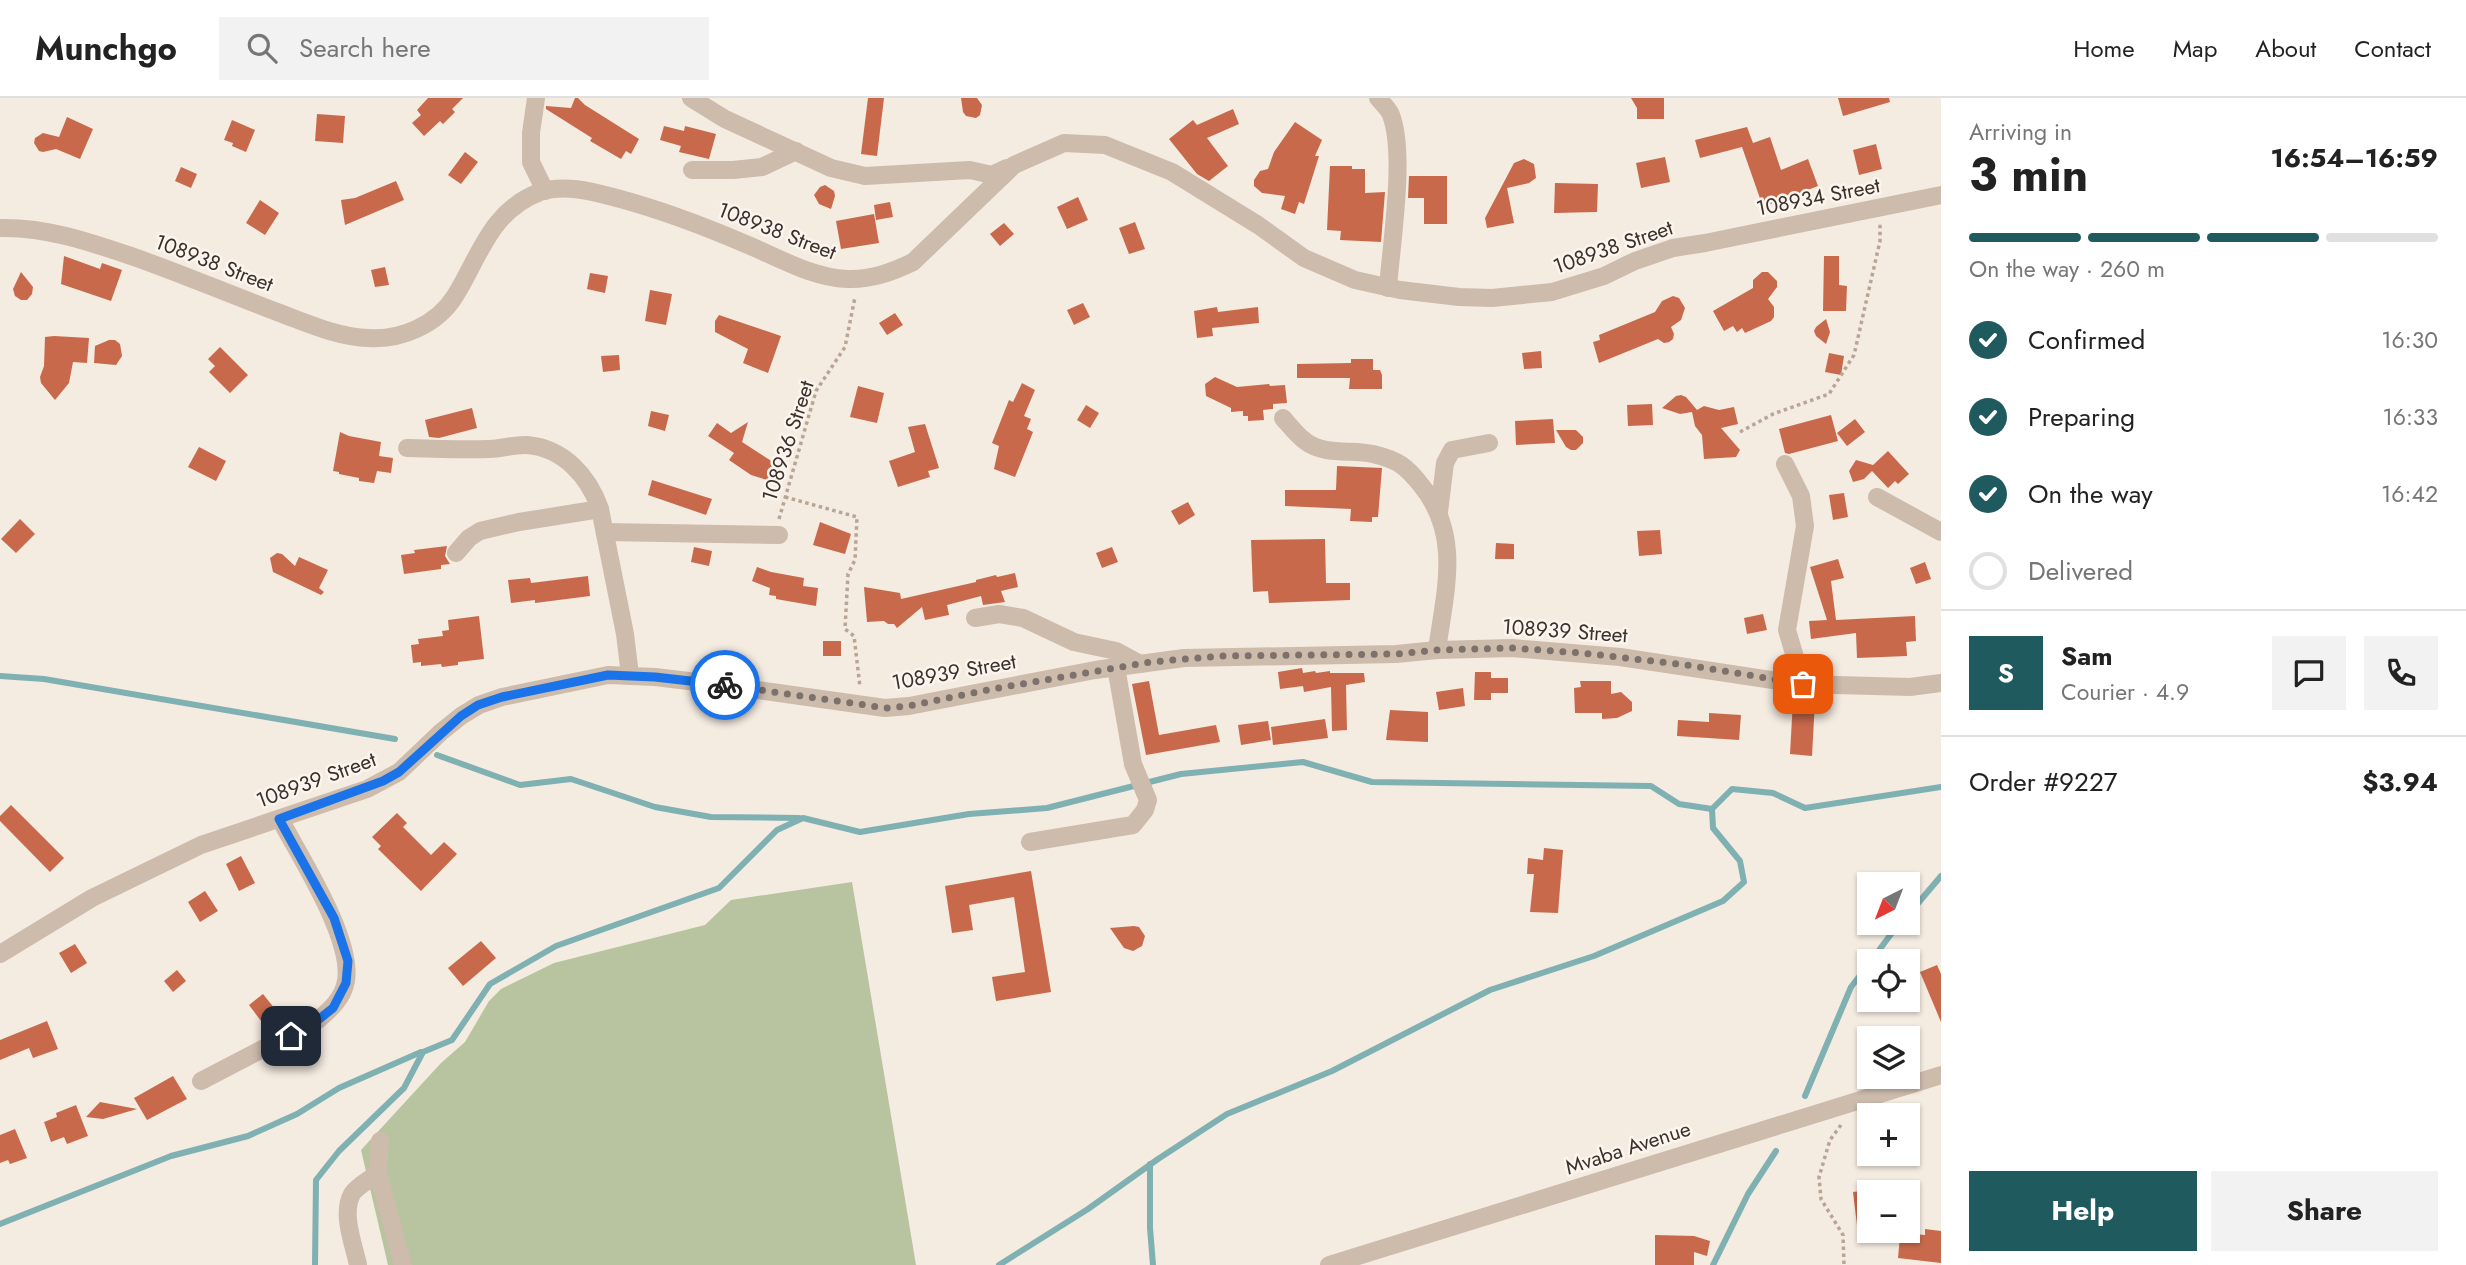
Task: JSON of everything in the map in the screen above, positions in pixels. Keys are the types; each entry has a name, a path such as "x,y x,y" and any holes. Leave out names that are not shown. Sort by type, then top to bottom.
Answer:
{"street":[{"path":"536,98 531,132 531,162 545,191"},
{"path":"691,98 725,119 831,168 865,176 970,170 992,175 1014,165"},
{"path":"1378,98 1391,114 1396,146 1397,186 1388,288"},
{"name":"108938 Street","path":"0,228 42,229 71,236 171,270 320,328 354,337 388,338 418,328 437,316 454,298 477,251 498,220 526,200 545,191 590,191 631,201 686,220 827,277 859,279 892,272 913,262 1014,165 1064,143 1105,145 1172,172 1258,225 1304,258 1355,280 1388,288 1459,297 1499,298 1539,294 1604,276 1635,261 1673,248 1705,243"},
{"path":"692,170 762,167 796,151"},
{"name":"108934 Street","path":"1705,243 1941,195"},
{"path":"1283,418 1307,443 1328,451 1358,451 1398,461 1411,470 1436,503 1447,536 1437,650"},
{"path":"1439,512 1445,463 1452,450 1489,443"},
{"path":"407,448 499,449 526,444 547,449 566,459 587,479 600,509 625,634 630,675"},
{"path":"1785,464 1801,496 1805,526 1787,630 1803,684"},
{"path":"1877,497 1941,532"},
{"path":"456,553 469,538 490,528 600,509"},
{"path":"605,533 779,535"},
{"path":"975,618 999,614 1023,618 1074,642 1116,651 1140,664"},
{"name":"108939 Street","path":"0,954 92,898 201,845 383,781 399,772 461,716 478,705 502,697 608,675 722,685 863,706 909,706 1116,667 1221,656 1396,654 1512,648 1586,653 1687,665 1803,684 1910,687 1941,683"},
{"path":"1030,842 1133,825 1145,810 1148,800 1133,764 1116,667"},
{"path":"201,1081 318,1020 333,1008 346,983 348,961 334,918 279,819"},
{"name":"Mvaba Avenue","path":"1329,1265 1352,1262 1941,1075"},
{"path":"380,1142 378,1174 403,1265"},
{"path":"358,1265 348,1213 349,1203 353,1193 378,1174"}],"path":[{"path":"1740,432 1773,414 1829,394 1854,355 1880,241 1880,208"},
{"name":"108936 Street","path":"779,535 778,522 816,391 845,347 859,279"},
{"path":"786,497 857,517 855,560 848,574 845,629 853,636 863,706"},
{"path":"1844,1265 1843,1235 1821,1199 1819,1177 1830,1140 1862,1099"}],"green space":[{"path":"852,882 916,1265 388,1265 361,1150 441,1063 465,1042 489,1001 501,989 554,963 705,925 731,900"}],"building":[{"path":"428,98 463,98 452,109 455,112 443,124 440,121 424,136 412,123 421,115 417,110"},
{"path":"575,98 639,139 631,154 626,151 621,159 590,141 592,138 546,109 546,106 571,108"},
{"path":"868,98 884,98 877,156 861,154"},
{"path":"961,98 977,98 982,105 980,115 976,118 966,116"},
{"path":"1631,98 1664,98 1664,119 1637,119 1637,108"},
{"path":"1838,98 1889,98 1890,102 1843,116"},
{"path":"1233,109 1239,124 1207,138 1228,166 1209,181 1197,174 1169,139 1193,120 1197,125"},
{"path":"317,114 345,116 343,143 315,141"},
{"path":"67,117 93,129 80,159 56,149 39,151 34,143 35,138 43,133 59,137"},
{"path":"232,120 255,130 246,152 224,140"},
{"path":"1295,122 1322,140 1315,156 1319,156 1304,204 1299,202 1295,214 1281,209 1285,196 1262,193 1254,186 1254,180 1260,171 1268,169 1274,152"},
{"path":"664,126 684,131 685,126 716,134 709,159 679,152 681,146 660,140"},
{"path":"1747,127 1753,143 1770,137 1781,170 1808,159 1818,186 1763,207 1742,147 1700,158 1695,140"},
{"path":"1876,144 1882,169 1859,175 1853,150"},
{"path":"465,152 478,162 461,184 448,175"},
{"path":"1665,157 1670,182 1641,188 1636,163"},
{"path":"1524,159 1534,164 1536,178 1529,183 1507,188 1514,223 1487,228 1485,218 1514,163"},
{"path":"1330,166 1365,169 1365,193 1385,192 1381,242 1340,240 1341,231 1327,230"},
{"path":"181,167 197,174 191,188 175,181"},
{"path":"1409,176 1447,176 1447,224 1424,224 1424,198 1408,198"},
{"path":"396,181 404,200 345,225 341,200 355,198"},
{"path":"1555,183 1598,184 1597,212 1554,213"},
{"path":"825,185 834,191 831,209 819,204 814,195"},
{"path":"1078,197 1088,220 1067,229 1057,207"},
{"path":"260,200 279,213 265,235 246,223"},
{"path":"890,202 893,217 876,220 874,205"},
{"path":"874,214 879,243 841,249 836,221"},
{"path":"1135,222 1145,249 1129,254 1119,228"},
{"path":"1004,223 1014,234 1000,246 990,234"},
{"path":"64,256 100,269 102,263 122,270 111,301 61,284"},
{"path":"1824,256 1839,256 1839,285 1847,286 1846,311 1823,311"},
{"path":"385,267 389,285 375,287 371,270"},
{"path":"21,272 33,287 27,300 15,296 13,289"},
{"path":"1762,272 1768,272 1777,281 1777,287 1768,299 1774,307 1774,317 1745,333 1742,328 1737,332 1733,326 1724,331 1713,311 1753,288 1753,280"},
{"path":"590,273 608,276 605,293 587,289"},
{"path":"650,290 672,294 666,325 645,321"},
{"path":"1673,296 1679,298 1685,308 1681,320 1671,327 1673,339 1664,343 1658,339 1599,363 1593,342 1600,340 1599,335 1655,312 1662,301"},
{"path":"1083,303 1090,317 1074,325 1067,310"},
{"path":"1217,307 1218,312 1258,307 1259,323 1212,328 1213,336 1197,338 1194,311"},
{"path":"895,313 903,325 887,335 879,323"},
{"path":"719,315 781,336 768,373 743,363 748,349 715,332 715,321"},
{"path":"1826,319 1830,332 1826,344 1814,331"},
{"path":"45,337 89,338 87,363 73,362 69,383 55,400 41,383 40,377 44,366"},
{"path":"109,340 120,344 122,356 116,365 94,363 95,346"},
{"path":"220,347 248,375 230,393 209,372 215,366 208,359"},
{"path":"1541,351 1542,368 1524,369 1522,353"},
{"path":"1829,353 1844,356 1841,375 1825,372"},
{"path":"619,355 620,370 603,372 601,356"},
{"path":"1351,359 1373,359 1373,370 1380,370 1382,375 1382,389 1349,389 1350,378 1297,378 1297,364 1351,363"},
{"path":"1215,377 1237,387 1285,385 1287,403 1273,404 1273,409 1263,410 1264,420 1248,421 1248,416 1243,416 1243,411 1231,412 1231,408 1206,396 1205,384"},
{"path":"1022,383 1035,390 1024,416 1031,419 1027,429 1033,432 1015,477 994,469 999,446 992,443 1009,400 1013,402"},
{"path":"858,386 884,393 877,423 850,417"},
{"path":"1681,395 1697,410 1704,406 1719,410 1734,407 1738,424 1721,428 1740,450 1736,457 1704,459 1702,435 1695,426 1692,412 1680,414 1662,408"},
{"path":"1652,404 1653,425 1628,426 1627,405"},
{"path":"1086,405 1099,413 1090,428 1077,420"},
{"path":"472,408 477,428 439,438 429,437 425,420"},
{"path":"651,411 669,415 665,431 648,426"},
{"path":"1831,415 1838,441 1785,453 1779,429"},
{"path":"1553,419 1555,443 1516,445 1515,421"},
{"path":"1855,419 1865,432 1847,446 1837,433"},
{"path":"748,422 742,442 773,462 777,469 774,477 767,480 751,475 729,460 734,453 708,436 717,423 731,433"},
{"path":"925,424 939,468 928,471 930,477 898,487 889,461 915,452 908,427"},
{"path":"1556,430 1576,430 1583,437 1583,443 1576,450 1571,450 1566,447"},
{"path":"340,432 381,442 379,456 393,458 391,473 377,471 374,483 359,481 359,478 333,471"},
{"path":"199,447 226,461 216,481 188,467"},
{"path":"1888,451 1909,474 1898,484 1895,481 1888,488 1872,471 1864,479 1853,482 1849,471 1856,460 1873,465"},
{"path":"1337,466 1382,468 1378,517 1372,517 1372,522 1350,521 1351,509 1285,506 1285,490 1336,490"},
{"path":"652,480 712,499 706,515 648,495"},
{"path":"1844,493 1848,517 1833,520 1829,495"},
{"path":"1188,502 1195,515 1179,525 1171,511"},
{"path":"20,519 35,534 16,553 1,539"},
{"path":"820,522 851,534 845,554 813,545"},
{"path":"1660,530 1662,554 1639,556 1637,531"},
{"path":"1325,539 1326,583 1350,583 1350,600 1269,603 1268,591 1253,592 1251,540"},
{"path":"1496,543 1514,544 1514,559 1495,559"},
{"path":"447,546 445,556 450,564 441,565 441,569 404,574 401,555 415,553 414,550"},
{"path":"694,547 712,551 709,566 691,562"},
{"path":"1112,547 1118,562 1102,568 1096,553"},
{"path":"277,553 282,554 295,566 299,557 328,570 319,588 324,592 321,595 273,572 270,558"},
{"path":"1838,559 1844,578 1831,581 1836,620 1915,616 1916,641 1906,642 1907,656 1857,658 1856,633 1811,639 1809,621 1827,620 1810,567"},
{"path":"1925,562 1931,579 1916,584 1910,568"},
{"path":"757,567 804,578 803,586 818,588 816,606 776,599 776,596 769,595 770,588 752,581"},
{"path":"1015,573 1018,587 1001,591 1005,602 983,605 981,596 947,605 949,615 925,620 922,607 897,628 884,621 867,622 864,587 900,593 901,599 996,575"},
{"path":"588,576 590,596 535,603 535,600 511,603 508,580 530,578 531,583"},
{"path":"1763,614 1767,630 1747,634 1744,618"},
{"path":"479,616 484,659 442,667 441,664 421,666 421,662 413,663 411,645 419,644 418,639 443,636 442,631 449,630 448,620"},
{"path":"823,641 841,641 841,656 823,656"},
{"path":"1302,668 1303,673 1364,673 1365,682 1346,685 1347,730 1332,731 1331,687 1304,692 1303,686 1280,689 1278,672"},
{"path":"1475,672 1491,672 1491,678 1508,678 1508,693 1491,693 1491,700 1474,700"},
{"path":"1149,681 1159,735 1216,725 1220,742 1146,755 1132,684"},
{"path":"1580,681 1611,681 1611,694 1621,692 1632,702 1632,711 1617,718 1602,719 1602,713 1575,713 1574,688 1581,687"},
{"path":"1463,688 1465,706 1439,710 1436,692"},
{"path":"1793,700 1815,701 1812,756 1790,754"},
{"path":"1390,710 1428,712 1428,742 1386,740"},
{"path":"1709,713 1741,715 1739,740 1677,736 1678,720 1709,722"},
{"path":"1325,719 1328,738 1273,745 1271,727"},
{"path":"1268,721 1271,740 1241,745 1238,725"},
{"path":"11,805 64,858 50,872 0,821 0,816"},
{"path":"397,813 407,823 403,827 431,855 444,842 457,854 421,891 378,849 381,846 372,837"},
{"path":"1544,848 1563,850 1558,913 1530,912 1534,874 1527,874 1528,858 1543,860"},
{"path":"241,856 255,883 239,891 226,864"},
{"path":"1031,871 1051,992 996,1001 992,977 1025,972 1014,897 969,905 973,930 952,933 945,886"},
{"path":"205,891 218,911 200,922 188,902"},
{"path":"1139,927 1145,936 1142,946 1133,951 1124,948 1110,928"},
{"path":"481,941 496,958 463,986 448,968"},
{"path":"75,944 87,963 71,973 59,953"},
{"path":"1937,965 1941,974 1941,1022 1920,972"},
{"path":"177,970 186,981 173,992 164,981"},
{"path":"263,994 279,1014 264,1025 249,1005"},
{"path":"47,1021 58,1049 33,1058 29,1048 0,1060 0,1040"},
{"path":"173,1076 187,1099 147,1120 134,1098"},
{"path":"100,1102 137,1109 103,1119 86,1117"},
{"path":"76,1105 88,1136 67,1144 64,1137 51,1142 44,1122 57,1117 56,1113"},
{"path":"15,1129 27,1158 10,1164 8,1160 0,1163 0,1135"},
{"path":"1853,1192 1857,1192 1857,1225"},
{"path":"1925,1229 1941,1231 1941,1263 1898,1258 1899,1243 1920,1243 1920,1235 1925,1235"},
{"path":"1655,1235 1694,1236 1710,1241 1707,1256 1694,1252 1694,1265 1655,1265"}],"waterway":[{"path":"0,676 44,679 395,739"},
{"path":"437,755 520,785 571,779 655,807 711,817 799,818"},
{"path":"315,1265 316,1180 339,1151 404,1088 423,1052 452,1040 490,984 556,946 719,888 777,830 803,818 860,832 969,814 1047,808 1181,774 1303,762 1372,782 1651,786 1679,804 1712,809"},
{"path":"999,1265 1088,1209 1227,1114 1332,1071 1490,990 1594,956 1723,901 1744,882 1740,861 1713,828 1712,809 1732,789 1773,793 1805,808 1941,787"},
{"path":"1920,901 1941,876"},
{"path":"1880,949 1890,935"},
{"path":"1805,1096 1851,987 1857,979"},
{"path":"0,1224 171,1156 248,1136 297,1114 339,1088 421,1052"},
{"path":"1713,1265 1748,1194 1776,1151"},
{"path":"1150,1164 1153,1265"}],"way so far":[{"path":"725,685 886,708 909,706 1095,670 1184,658 1396,654 1512,648 1687,665 1803,684"}],"route":[{"path":"291,1036 333,1008 346,983 348,961 334,918 279,819 383,781 414,760 461,716 478,705 502,697 608,675 725,685"}]}
